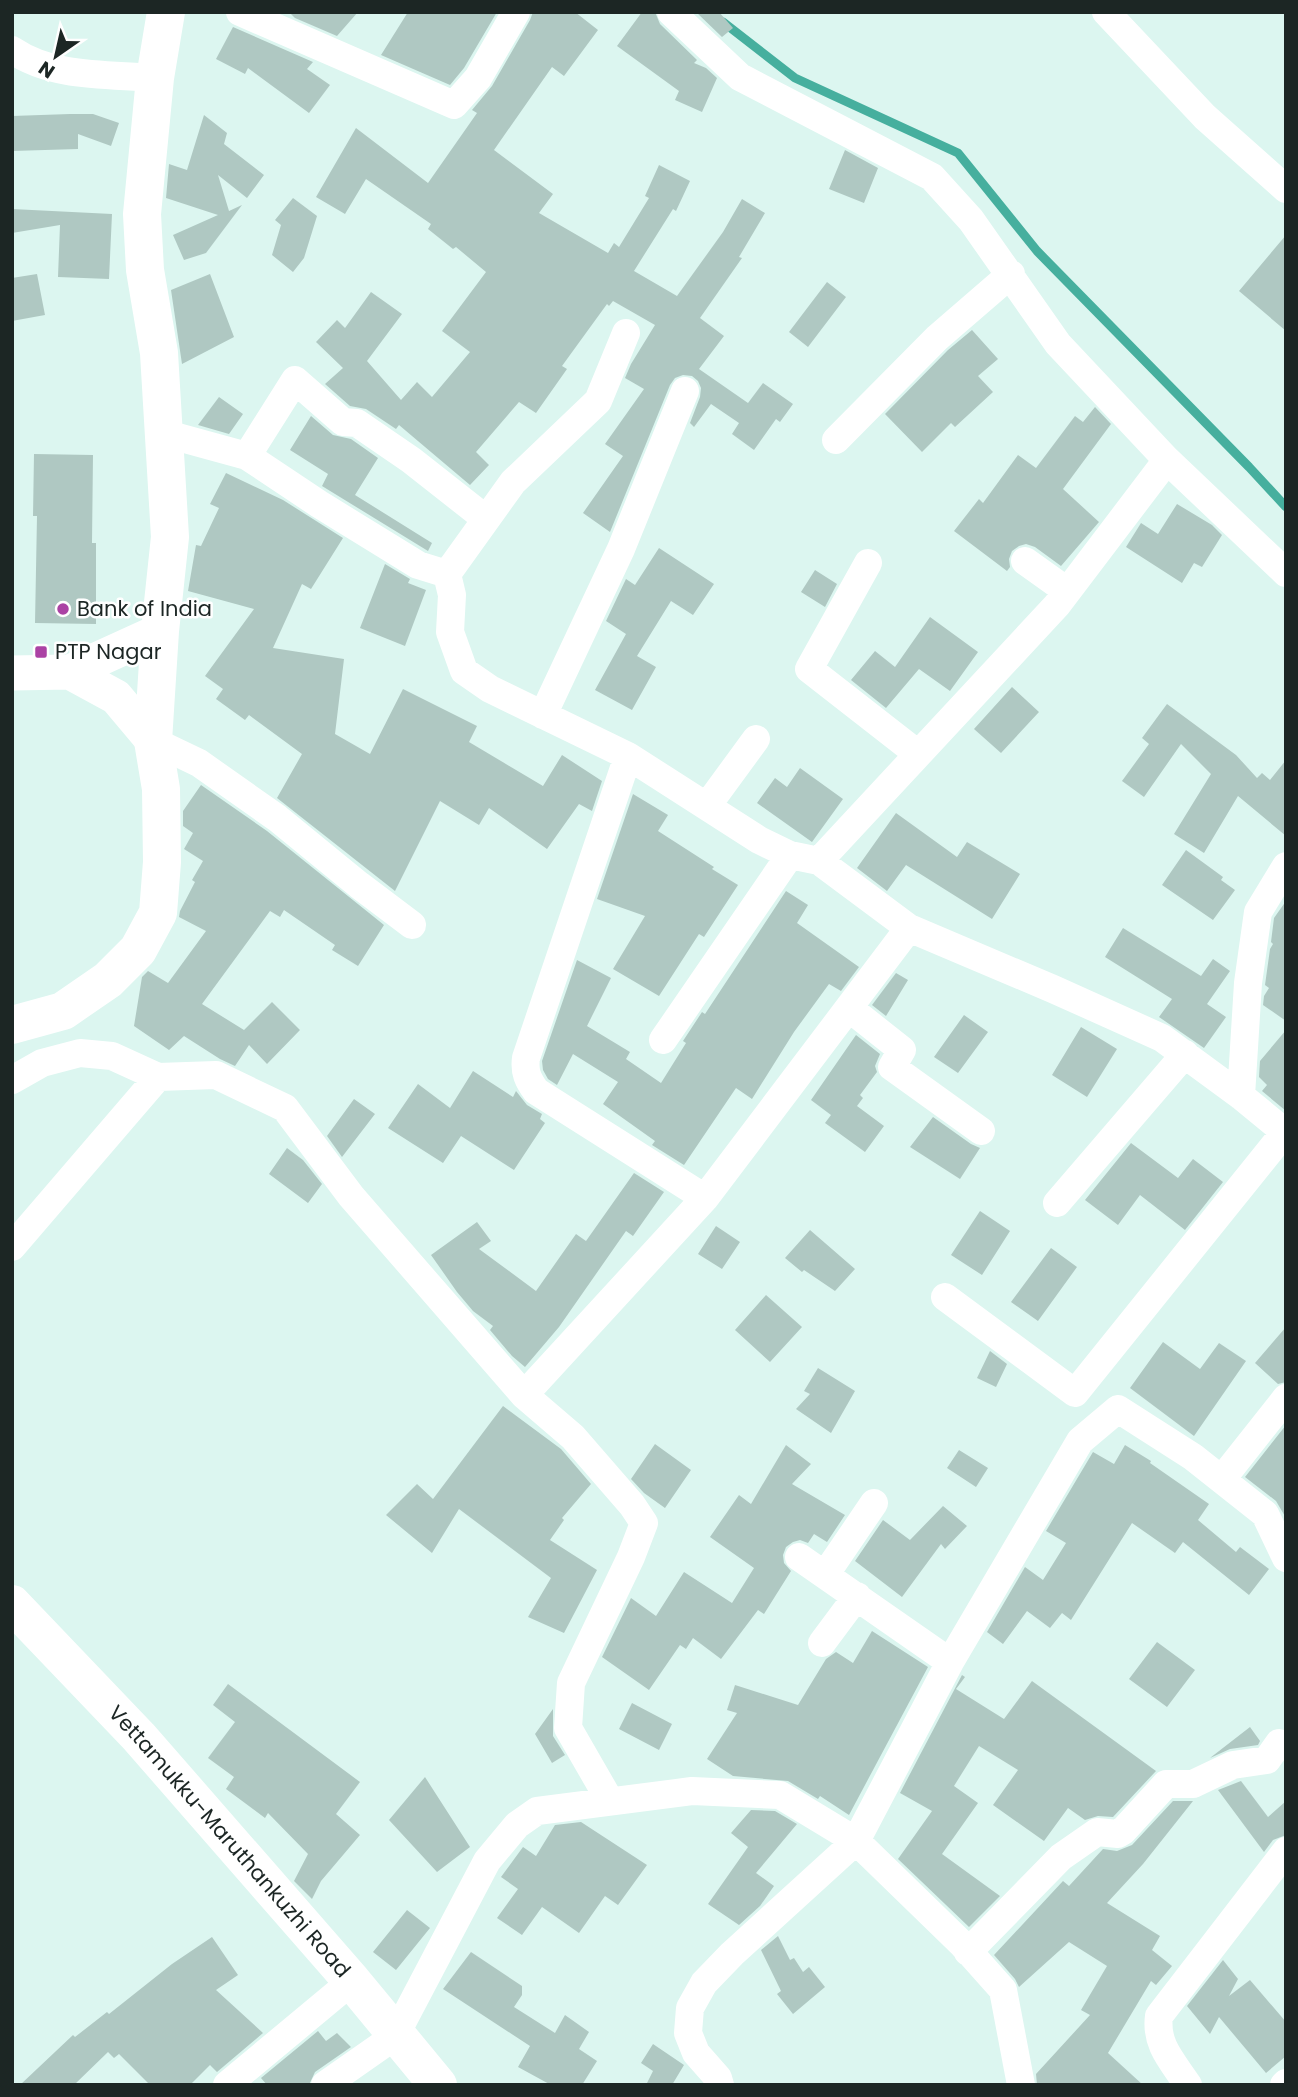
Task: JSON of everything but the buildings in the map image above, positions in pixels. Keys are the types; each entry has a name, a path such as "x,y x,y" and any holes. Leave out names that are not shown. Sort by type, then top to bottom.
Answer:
{"main road":[{"path":"12,1025 63,1011 108,980 138,950 158,913 162,862 161,789 153,741 160,631 170,537 159,353 145,270 142,214 155,78 166,12"},
{"name":"Vettamukku-Maruthankuzhi Road","path":"12,1604 139,1737 352,1981 438,2085"}],"street":[{"path":"240,12 454,106 478,78 516,12"},
{"path":"671,12 740,77 932,177 971,220 1058,344 1167,460 1286,573"},
{"path":"1106,12 1205,117 1286,189"},
{"path":"12,50 29,61 50,69 155,78"},
{"path":"836,440 937,338 1011,274"},
{"path":"626,333 598,401 513,482 447,574 452,595 450,632 464,671 490,689 628,756 759,840 790,855 819,862 909,928 1162,1038 1286,1133 1075,1392 945,1297"},
{"path":"247,456 295,380 343,422 357,423 411,460 486,519"},
{"path":"542,715 621,549 685,391"},
{"path":"163,433 247,456 418,565 447,574"},
{"path":"819,862 1067,591 1167,460"},
{"path":"1025,561 1067,591"},
{"path":"869,563 809,669 918,754"},
{"path":"12,673 70,672 160,631"},
{"path":"70,672 116,697 153,741 199,763 277,818 359,886 412,925"},
{"path":"707,806 756,739"},
{"path":"628,756 526,1058 525,1069 528,1080 536,1091 705,1198"},
{"path":"663,1040 790,855"},
{"path":"1241,1096 1248,983 1258,912 1286,866"},
{"path":"524,1395 705,1198 909,928"},
{"path":"849,1009 902,1050 892,1068 923,1087 981,1131"},
{"path":"12,1080 42,1063 80,1053 112,1056 158,1077 216,1075 285,1108 351,1196 524,1395 573,1437 632,1505 645,1523 571,1683 568,1728 610,1801"},
{"path":"1056,1203 1185,1054"},
{"path":"12,1247 158,1077"},
{"path":"1222,1479 1286,1398"},
{"path":"720,2085 718,2078 696,2053 688,2033 690,2008 704,1983 732,1954 856,1841 950,1662 1080,1441 1118,1409 1193,1457 1265,1514 1286,1558"},
{"path":"825,1575 874,1503"},
{"path":"799,1557 950,1662"},
{"path":"822,1643 857,1596"},
{"path":"968,1952 1061,1857 1097,1832 1118,1834 1123,1831 1166,1784 1193,1784 1233,1765 1267,1760 1279,1743"},
{"path":"325,2085 395,2036 486,1861 517,1825 537,1811 692,1791 780,1795 856,1841 962,1944 1003,1990 1021,2085"},
{"path":"1188,2085 1164,2049 1157,2032 1159,2016 1286,1851"},
{"path":"227,2085 352,1981"}],"waterway":[{"path":"723,22 795,78 958,153 1037,251 1286,507"}],"place":[{"name":"Bank of India","path":"63,609"},
{"name":"PTP Nagar","path":"41,652"}]}
